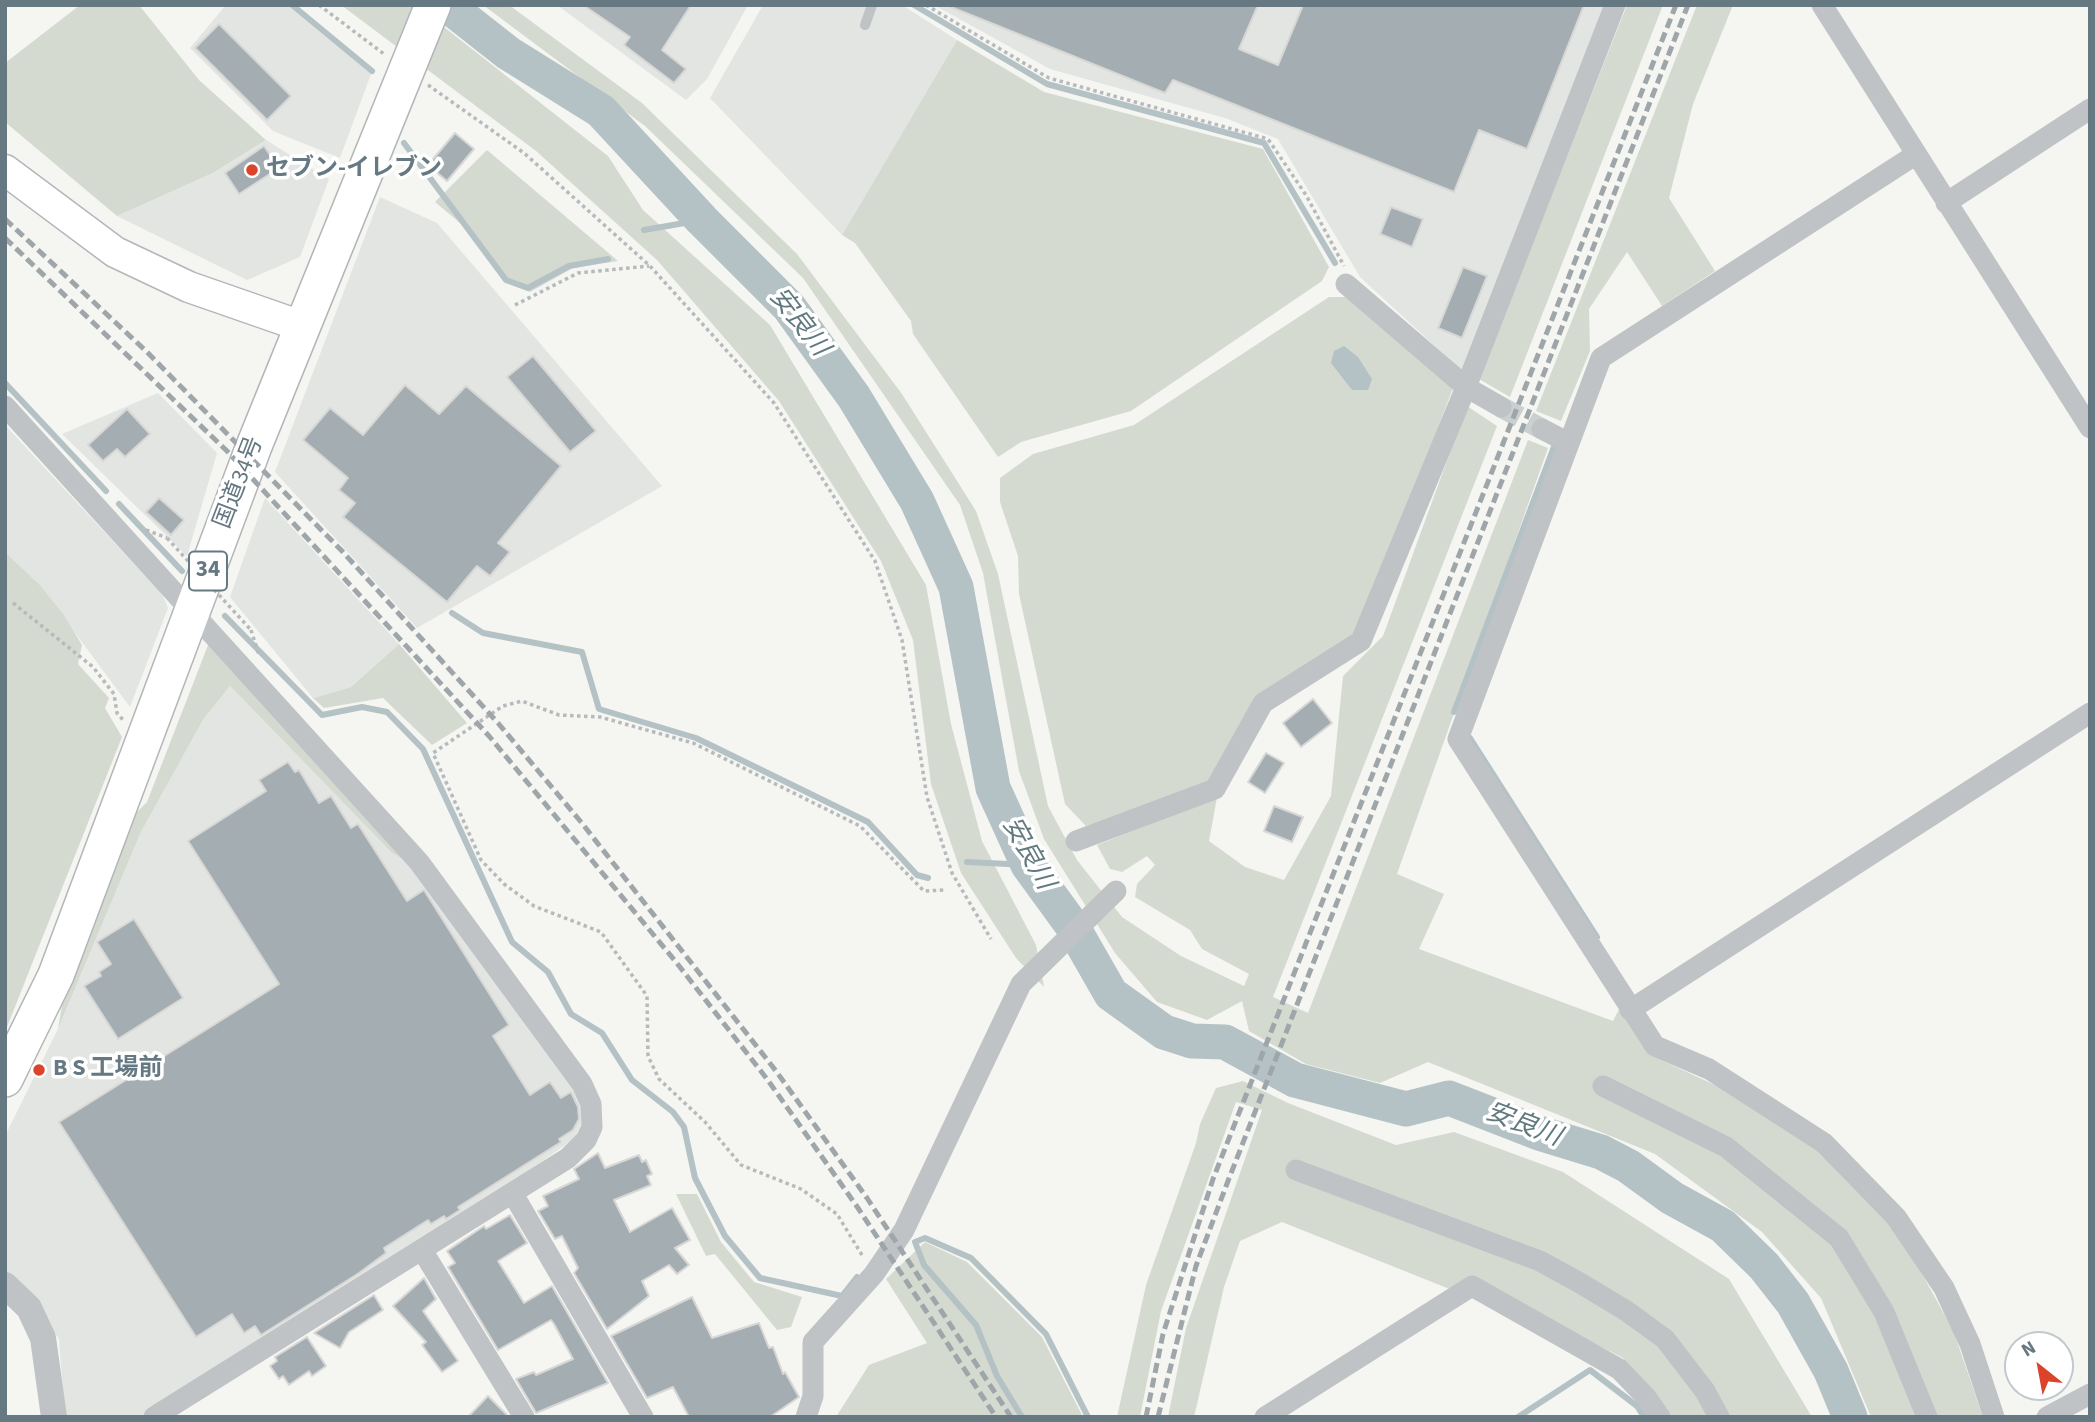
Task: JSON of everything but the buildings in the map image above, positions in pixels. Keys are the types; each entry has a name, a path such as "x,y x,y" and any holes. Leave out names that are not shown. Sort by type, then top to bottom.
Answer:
{"highway":[{"name":"国道34号","path":"5,1079 56,975 254,446 433,5"}],"main road":[{"path":"5,170 115,251 189,287 304,327"}],"street":[{"path":"1076,841 1215,789 1263,703 1361,641 1466,387 1615,5"},
{"path":"1822,5 2090,428"},
{"path":"1946,203 2090,109"},
{"path":"1915,155 1601,358 1567,442 1458,739 1655,1046 1709,1069 1824,1143 1896,1217 1944,1288 1970,1344 1994,1417"},
{"path":"1346,284 1466,387 1502,407"},
{"path":"5,406 192,613 272,696 419,862 582,1084 591,1104 592,1126 586,1140 568,1157 513,1194 153,1417"},
{"path":"1542,429 1567,442"},
{"path":"1630,1010 2090,713"},
{"path":"806,1417 813,1396 813,1342 874,1274 904,1230 1021,984 1112,894"},
{"path":"1603,1086 1726,1147 1839,1238 1884,1312 1927,1417"},
{"path":"1296,1170 1540,1261 1580,1283 1625,1310 1665,1339 1704,1391 1719,1417"},
{"path":"513,1194 643,1417"},
{"path":"422,1250 524,1417"},
{"path":"5,1284 29,1308 43,1338 54,1417"},
{"path":"1265,1417 1472,1286 1619,1369 1646,1397 1660,1417"},
{"path":"2046,1417 2090,1394"}],"lane":[{"path":"864,25 872,5"}],"path":[{"path":"319,5 410,67 524,153 650,266 774,403 876,561 902,640 927,797 952,873 991,940"},
{"path":"926,5 1049,78 1268,139 1306,195 1343,263 1346,284"},
{"path":"515,305 578,273 650,266"},
{"path":"167,538 251,630"},
{"path":"13,603 93,667 114,694 117,713 129,727 146,734"},
{"path":"874,1274 837,1214 801,1189 741,1165 705,1122 659,1079 648,1056 648,996 601,932 534,906 504,884 481,860 433,753 503,706 522,701 559,715 600,717 693,743 860,826 924,891 944,890"}],"shaded area":[{"path":"80,5 139,5 199,80 266,140 213,173 117,216 5,122 5,63"},
{"path":"226,5 287,5 371,74 340,158 273,131 190,48"},
{"path":"341,5 416,5 608,156 643,210 770,325 926,585 951,724 982,841 1036,945 1044,987 1016,958 961,873 931,784 913,640 881,561 779,401 657,260 536,151"},
{"path":"483,5 509,5 642,103 797,254 902,394 976,511 998,574 1048,806 1077,860 1122,917 1181,956 1244,986 1249,974 1202,949 1190,930 1135,897 1137,884 1155,865 1147,856 1122,872 1110,869 1097,845 1217,797 1209,841 1245,867 1284,880 1331,796 1343,676 1383,636 1467,406 1497,426 1273,997 1308,1013 1528,440 1548,448 1397,874 1444,894 1419,949 1613,1021 1619,1009 1650,1055 1741,1097 1831,1155 1896,1227 1953,1330 1983,1417 1871,1417 1821,1298 1762,1232 1655,1154 1428,1062 1380,1083 1306,1064 1249,1031 1242,1001 1207,1020 1157,1002 1115,953 1044,839 1019,771 983,573 960,505 803,278 645,126"},
{"path":"557,5 748,5 707,79 686,100"},
{"path":"763,5 902,5 957,40 842,235 710,98"},
{"path":"934,5 1606,5 1462,371 1360,277 1278,139 1225,118 1050,69"},
{"path":"1627,5 1663,5 1510,397 1479,379"},
{"path":"1697,5 1733,5 1693,104 1669,198 1715,271 1662,306 1627,252 1589,309 1590,351 1561,421 1536,411"},
{"path":"957,40 1044,92 1263,149 1329,267 1322,281 1131,411 1021,442 998,457 913,334 911,321 855,243 842,235"},
{"path":"266,140 329,179 300,257 247,280 117,216 213,173"},
{"path":"487,150 618,261 573,268 530,292 504,282 466,228 435,202"},
{"path":"380,197 437,223 662,486 417,628 275,472"},
{"path":"1329,297 1353,297 1454,385 1405,516 1352,636 1255,697 1210,787 1086,826 1065,804 1019,594 1018,556 1000,502 1000,478 1033,454 1134,425"},
{"path":"1344,346 1358,357 1372,379 1368,390 1352,390 1331,363 1334,351"},
{"path":"158,393 217,453 187,556 62,434"},
{"path":"5,425 162,594 168,608 130,707 39,584 5,552"},
{"path":"265,498 399,644 351,687 313,698 230,597"},
{"path":"5,552 39,584 64,615 82,645 78,664 109,698 105,708 122,737 5,1032"},
{"path":"210,640 417,867 392,853 230,686 203,720 141,832 58,1029 65,988 133,816 147,802"},
{"path":"399,644 467,723 432,745 383,698 324,708 313,698 351,687"},
{"path":"230,686 392,853 417,867 576,1089 583,1106 582,1122 575,1138 516,1180 147,1417 65,1417 59,1339 22,1285 5,1273 5,1136 58,1029 141,832 203,720"},
{"path":"1243,1081 1288,1103 1396,1145 1454,1132 1563,1172 1729,1279 1812,1417 1667,1417 1661,1404 1623,1358 1469,1278 1452,1290 1282,1222 1240,1241 1224,1287 1194,1417 1168,1417 1186,1328 1262,1110 1236,1102 1161,1311 1140,1417 1117,1417 1146,1285 1196,1143 1200,1124 1216,1088"},
{"path":"676,1194 697,1194 721,1242 754,1282 802,1297 791,1327 777,1330 715,1254 706,1256"},
{"path":"925,1242 967,1262 1042,1337 1083,1417 836,1417 869,1365 927,1343 886,1279"}],"waterway":[{"path":"292,5 372,71"},
{"name":"安良川","path":"447,5 508,53 601,111 702,220 789,307 854,397 917,501 956,587 993,788 1028,865 1071,924 1111,994 1164,1032 1192,1041 1225,1042 1295,1080 1406,1109 1449,1098 1539,1133 1601,1152 1628,1166 1672,1198 1723,1226 1764,1266 1793,1303 1831,1371 1850,1417"},
{"path":"914,5 1047,84 1264,143 1335,263"},
{"path":"404,143 506,280 528,288 569,266 608,259"},
{"path":"644,230 702,220"},
{"path":"5,383 106,491"},
{"path":"1454,712 1555,444 1551,441"},
{"path":"119,504 182,571"},
{"path":"452,613 483,633 582,652 599,709 696,738 868,822 917,875 928,878"},
{"path":"225,616 322,715 362,707 387,712 423,749 512,942 548,972 571,1014 602,1033 632,1080 673,1112 684,1127 695,1178 725,1236 760,1278 842,1296 857,1277"},
{"path":"1470,738 1597,937"},
{"path":"967,862 1028,865"},
{"path":"1022,1417 997,1376 976,1325 924,1265 915,1242 925,1238 971,1258 1046,1334 1088,1417"},
{"path":"1518,1417 1590,1370 1637,1406 1644,1417"}],"tunnel":[{"path":"1501,407 1542,429"}],"railway":[{"path":"1146,1417 1163,1334 1213,1179 1676,5"},
{"path":"1158,1417 1196,1266 1688,5"},
{"path":"5,219 147,352 342,551 498,723 581,822 776,1071 867,1198 1011,1417"},
{"path":"5,238 227,451 489,736 676,962 767,1079 858,1208 996,1417"}],"place":[{"name":"セブン-イレブン","path":"252,170"},
{"name":"B S 工場前","path":"39,1070"}]}
